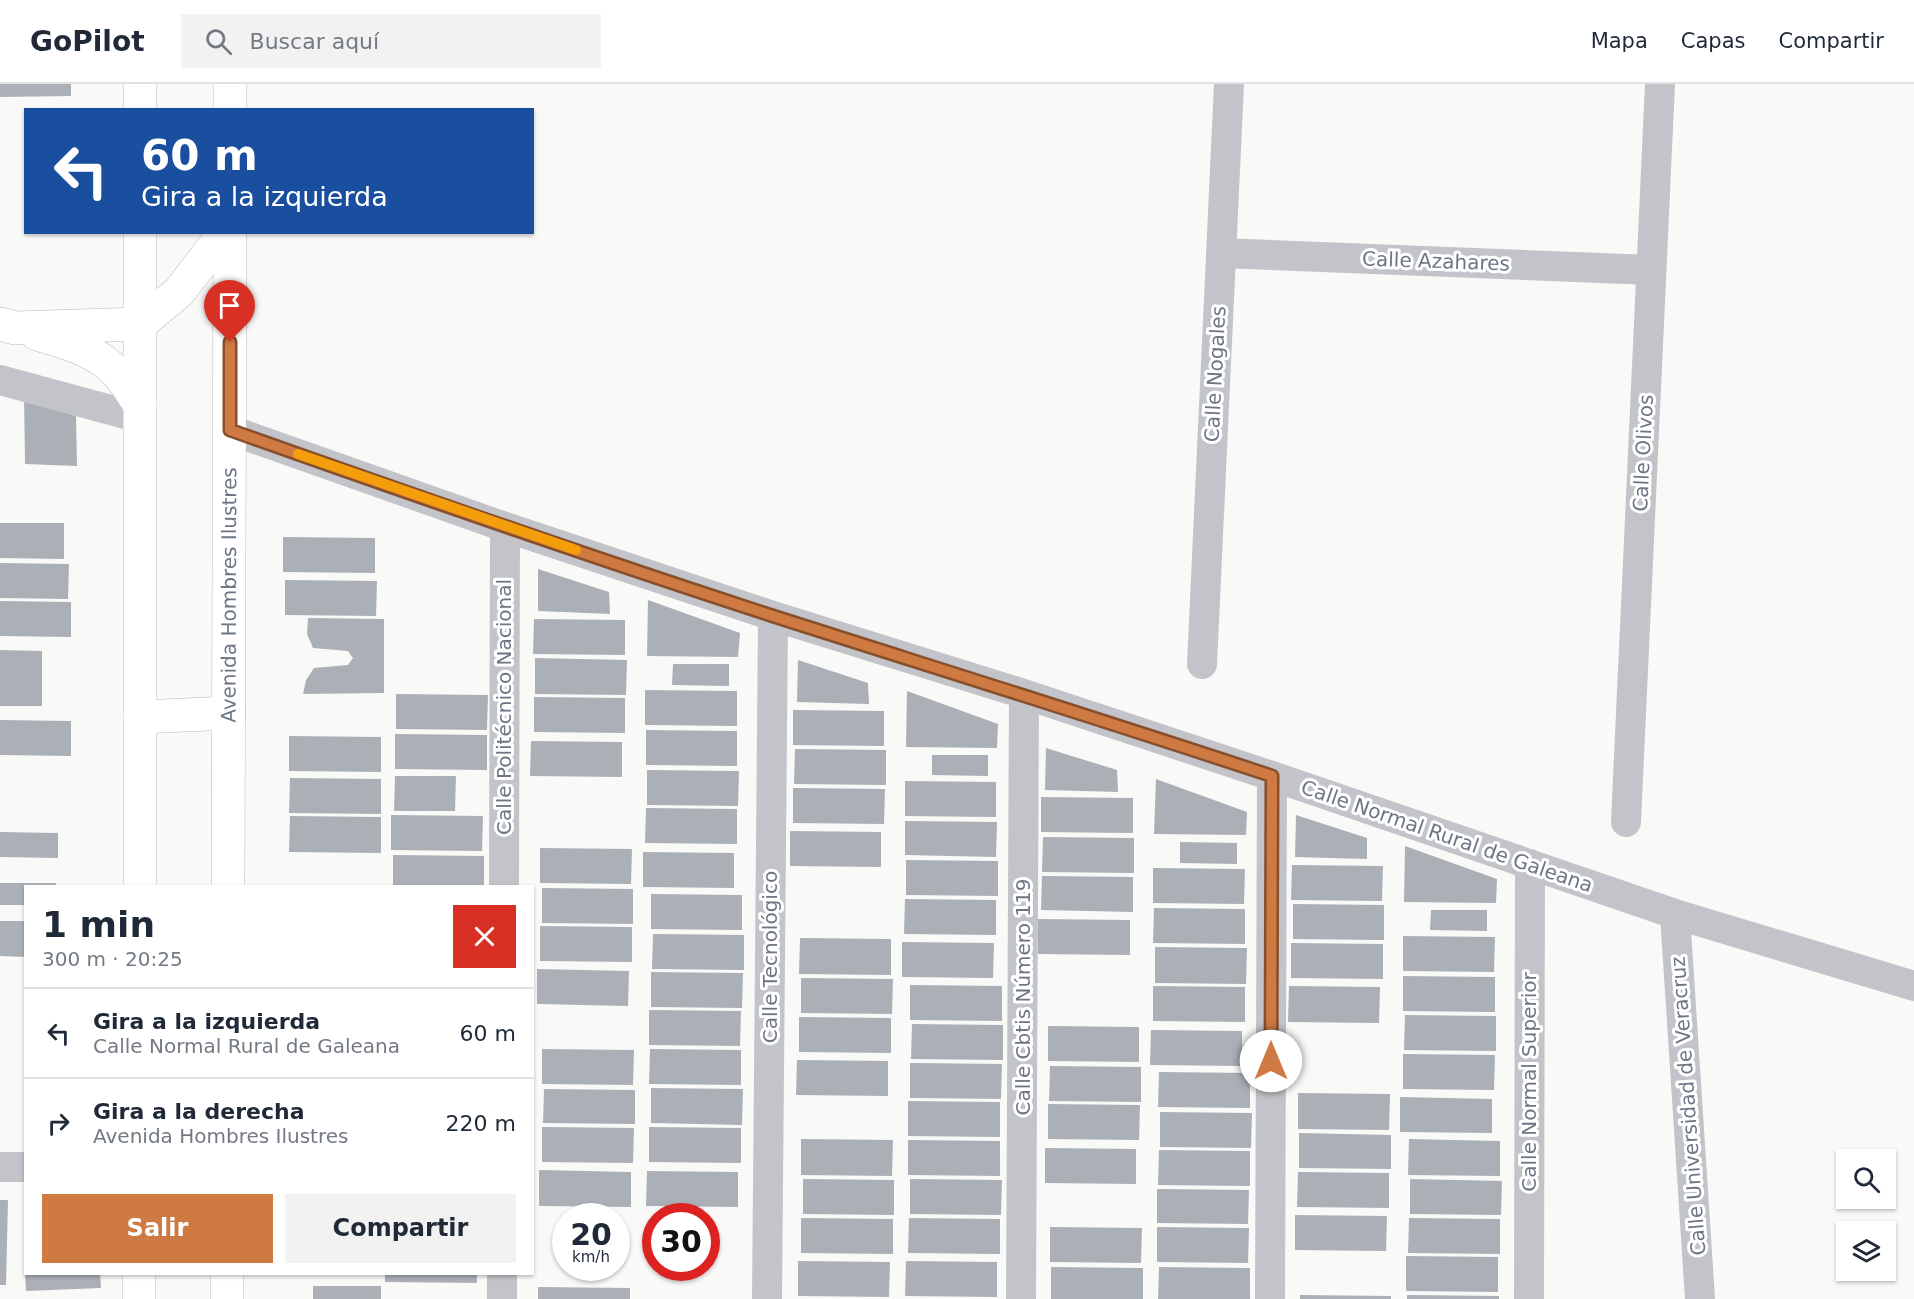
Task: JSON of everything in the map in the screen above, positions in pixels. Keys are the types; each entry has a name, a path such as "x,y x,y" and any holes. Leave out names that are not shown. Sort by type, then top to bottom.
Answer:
{"main road":[{"path":"140,84 140,108"},
{"path":"230,84 230,108"},
{"path":"140,234 140,885"},
{"path":"8,326 140,324 179,292 223,234"},
{"name":"Avenida Hombres Ilustres","path":"228,885 230,234"},
{"path":"8,326 70,344 98,356 118,374 140,412"},
{"path":"140,717 229,713"},
{"path":"139,1275 139,1299"},
{"path":"227,1275 227,1299"}],"street":[{"name":"Calle Nogales","path":"1202,664 1229,84"},
{"name":"Calle Olivos","path":"1626,822 1660,84"},
{"name":"Calle Azahares","path":"1221,253 1651,270"},
{"path":"0,380 140,412"},
{"name":"Calle Normal Rural de Galeana","path":"230,430 505,527 772,616 1024,694 1675,914 1914,986"},
{"name":"Calle Politécnico Nacional","path":"504,885 505,527"},
{"name":"Calle Tecnológico","path":"767,1299 772,616"},
{"name":"Calle Cbtis Número 119","path":"1021,1299 1024,694"},
{"path":"1270,1299 1272,776"},
{"name":"Calle Normal Superior","path":"1528,1299 1530,864"},
{"name":"Calle Universidad de Veracruz","path":"1675,914 1700,1299"},
{"path":"0,1167 24,1167"},
{"path":"502,1275 502,1299"}],"building":[{"path":"0,84 71,84 71,96 0,97"},
{"path":"24,396 76,416 77,466 25,464"},
{"path":"0,523 64,523 64,559 0,558"},
{"path":"283,537 375,538 375,573 283,572"},
{"path":"0,563 69,564 68,599 0,598"},
{"path":"538,569 609,592 610,614 538,611"},
{"path":"285,580 377,581 376,616 285,615"},
{"path":"648,600 740,633 738,657 647,656"},
{"path":"0,601 71,602 71,637 0,636"},
{"path":"308,618 384,619 384,693 303,694 306,680 314,668 348,665 353,658 348,651 313,648 307,634"},
{"path":"534,619 625,620 625,655 533,654"},
{"path":"0,650 42,651 42,706 0,706"},
{"path":"535,658 627,660 626,695 535,694"},
{"path":"798,660 868,683 869,704 797,702"},
{"path":"673,664 729,664 729,686 672,685"},
{"path":"645,690 737,691 737,726 645,725"},
{"path":"907,691 998,724 997,748 906,747"},
{"path":"396,694 488,695 487,730 396,729"},
{"path":"534,697 625,698 625,733 534,732"},
{"path":"793,710 884,711 884,746 793,745"},
{"path":"0,720 71,721 71,756 0,755"},
{"path":"646,730 737,731 737,766 646,765"},
{"path":"395,734 487,735 487,770 395,769"},
{"path":"289,736 381,737 381,772 289,771"},
{"path":"531,741 622,742 622,777 530,776"},
{"path":"1046,748 1117,770 1118,792 1045,790"},
{"path":"795,749 886,750 886,785 794,784"},
{"path":"932,755 988,755 988,776 932,775"},
{"path":"647,770 739,771 738,806 647,805"},
{"path":"395,776 456,776 455,811 394,811"},
{"path":"290,778 381,779 381,814 289,813"},
{"path":"1156,779 1247,812 1246,835 1154,834"},
{"path":"905,781 996,782 996,817 905,816"},
{"path":"793,788 885,789 884,824 793,823"},
{"path":"1041,797 1133,798 1133,833 1041,832"},
{"path":"646,808 737,809 737,844 645,843"},
{"path":"391,815 483,816 482,851 391,850"},
{"path":"1296,815 1367,838 1367,859 1295,857"},
{"path":"290,816 381,817 381,853 289,852"},
{"path":"905,821 997,822 996,857 905,855"},
{"path":"790,831 881,832 881,867 790,866"},
{"path":"0,832 58,833 58,858 0,857"},
{"path":"1043,837 1134,838 1134,873 1042,872"},
{"path":"1180,842 1237,843 1237,864 1180,863"},
{"path":"1405,846 1497,879 1496,903 1404,902"},
{"path":"540,848 632,849 631,884 540,883"},
{"path":"643,852 734,853 734,888 643,887"},
{"path":"393,855 484,856 484,885 393,885"},
{"path":"906,860 998,861 998,896 906,895"},
{"path":"1292,865 1383,866 1382,901 1291,900"},
{"path":"1153,868 1245,869 1244,904 1153,903"},
{"path":"1042,876 1133,877 1133,912 1041,910"},
{"path":"0,883 56,883 56,885 24,885 24,905 0,905"},
{"path":"542,888 633,889 633,924 542,923"},
{"path":"651,894 742,895 742,930 651,929"},
{"path":"905,899 996,900 996,935 904,934"},
{"path":"1293,904 1384,905 1384,940 1293,939"},
{"path":"1154,908 1245,909 1245,944 1153,943"},
{"path":"1431,910 1487,910 1487,931 1430,930"},
{"path":"1038,919 1130,920 1130,955 1038,954"},
{"path":"0,921 24,921 24,957 0,956"},
{"path":"540,926 632,927 632,962 540,961"},
{"path":"653,934 744,935 744,970 652,969"},
{"path":"1403,936 1495,937 1494,972 1403,971"},
{"path":"800,938 891,939 891,975 799,974"},
{"path":"902,942 994,943 993,978 902,977"},
{"path":"1291,943 1383,944 1383,979 1291,978"},
{"path":"1155,947 1247,948 1246,984 1155,983"},
{"path":"537,969 629,971 628,1006 537,1004"},
{"path":"651,972 743,973 742,1008 651,1007"},
{"path":"1403,976 1495,977 1495,1012 1403,1011"},
{"path":"801,978 893,979 892,1014 801,1013"},
{"path":"910,985 1002,986 1002,1021 910,1020"},
{"path":"1153,986 1245,987 1245,1022 1153,1021"},
{"path":"1289,986 1380,987 1379,1023 1288,1022"},
{"path":"649,1010 741,1011 740,1046 649,1045"},
{"path":"1405,1015 1496,1016 1496,1051 1404,1050"},
{"path":"799,1017 891,1018 891,1053 799,1052"},
{"path":"912,1024 1003,1025 1003,1060 911,1059"},
{"path":"1048,1026 1139,1027 1139,1062 1048,1061"},
{"path":"1151,1030 1242,1031 1242,1066 1150,1065"},
{"path":"542,1049 634,1050 633,1085 542,1084"},
{"path":"650,1049 741,1050 741,1085 649,1084"},
{"path":"1403,1054 1495,1055 1494,1090 1403,1089"},
{"path":"797,1060 888,1061 888,1096 796,1095"},
{"path":"910,1063 1002,1064 1001,1099 910,1098"},
{"path":"1050,1066 1141,1067 1141,1102 1049,1101"},
{"path":"1159,1072 1250,1073 1250,1108 1158,1107"},
{"path":"651,1088 743,1089 742,1125 651,1123"},
{"path":"544,1089 635,1090 635,1124 543,1123"},
{"path":"1298,1093 1390,1094 1389,1130 1298,1129"},
{"path":"1400,1097 1492,1099 1492,1133 1400,1132"},
{"path":"908,1101 1000,1102 1000,1137 908,1136"},
{"path":"1048,1104 1140,1105 1139,1140 1048,1139"},
{"path":"1160,1112 1252,1113 1251,1148 1160,1147"},
{"path":"542,1127 634,1128 633,1163 542,1162"},
{"path":"649,1127 741,1128 741,1163 649,1162"},
{"path":"1299,1133 1391,1135 1391,1169 1299,1168"},
{"path":"801,1139 893,1140 892,1176 801,1175"},
{"path":"1409,1139 1500,1141 1500,1176 1408,1175"},
{"path":"908,1140 1000,1141 1000,1176 908,1175"},
{"path":"1045,1148 1136,1149 1136,1184 1045,1183"},
{"path":"1159,1150 1250,1151 1250,1186 1158,1185"},
{"path":"539,1170 631,1172 631,1207 630,1203 552,1203 552,1206 539,1206"},
{"path":"647,1171 738,1172 738,1207 720,1207 720,1203 646,1203"},
{"path":"1298,1172 1389,1173 1389,1208 1297,1207"},
{"path":"803,1179 894,1180 894,1215 803,1214"},
{"path":"910,1179 1002,1180 1001,1215 910,1214"},
{"path":"1410,1179 1502,1181 1501,1215 1410,1214"},
{"path":"1157,1189 1249,1190 1248,1224 1157,1223"},
{"path":"0,1200 8,1200 6,1285 0,1285"},
{"path":"1295,1215 1387,1216 1386,1251 1295,1250"},
{"path":"801,1218 893,1219 893,1254 801,1253"},
{"path":"909,1218 1000,1219 1000,1254 908,1253"},
{"path":"1409,1218 1500,1219 1500,1254 1408,1253"},
{"path":"1050,1227 1142,1228 1141,1263 1050,1262"},
{"path":"1157,1227 1249,1228 1248,1263 1157,1262"},
{"path":"1406,1256 1498,1257 1498,1292 1406,1291"},
{"path":"798,1261 890,1262 889,1297 798,1296"},
{"path":"906,1261 997,1262 997,1297 905,1296"},
{"path":"1051,1267 1143,1268 1143,1299 1051,1299"},
{"path":"1159,1267 1250,1268 1250,1299 1158,1299"},
{"path":"25,1275 100,1275 101,1288 26,1291"},
{"path":"385,1275 477,1275 477,1283 385,1282"},
{"path":"313,1286 381,1286 381,1299 313,1299"},
{"path":"538,1287 630,1288 630,1299 538,1299"},
{"path":"1300,1295 1391,1296 1391,1299 1300,1299"},
{"path":"1407,1295 1499,1296 1499,1299 1407,1299"}],"slow traffic":[{"path":"298,454 576,550"}],"route":[{"path":"230,342 230,430 505,527 772,616 1024,694 1272,776 1271,1061"}]}
